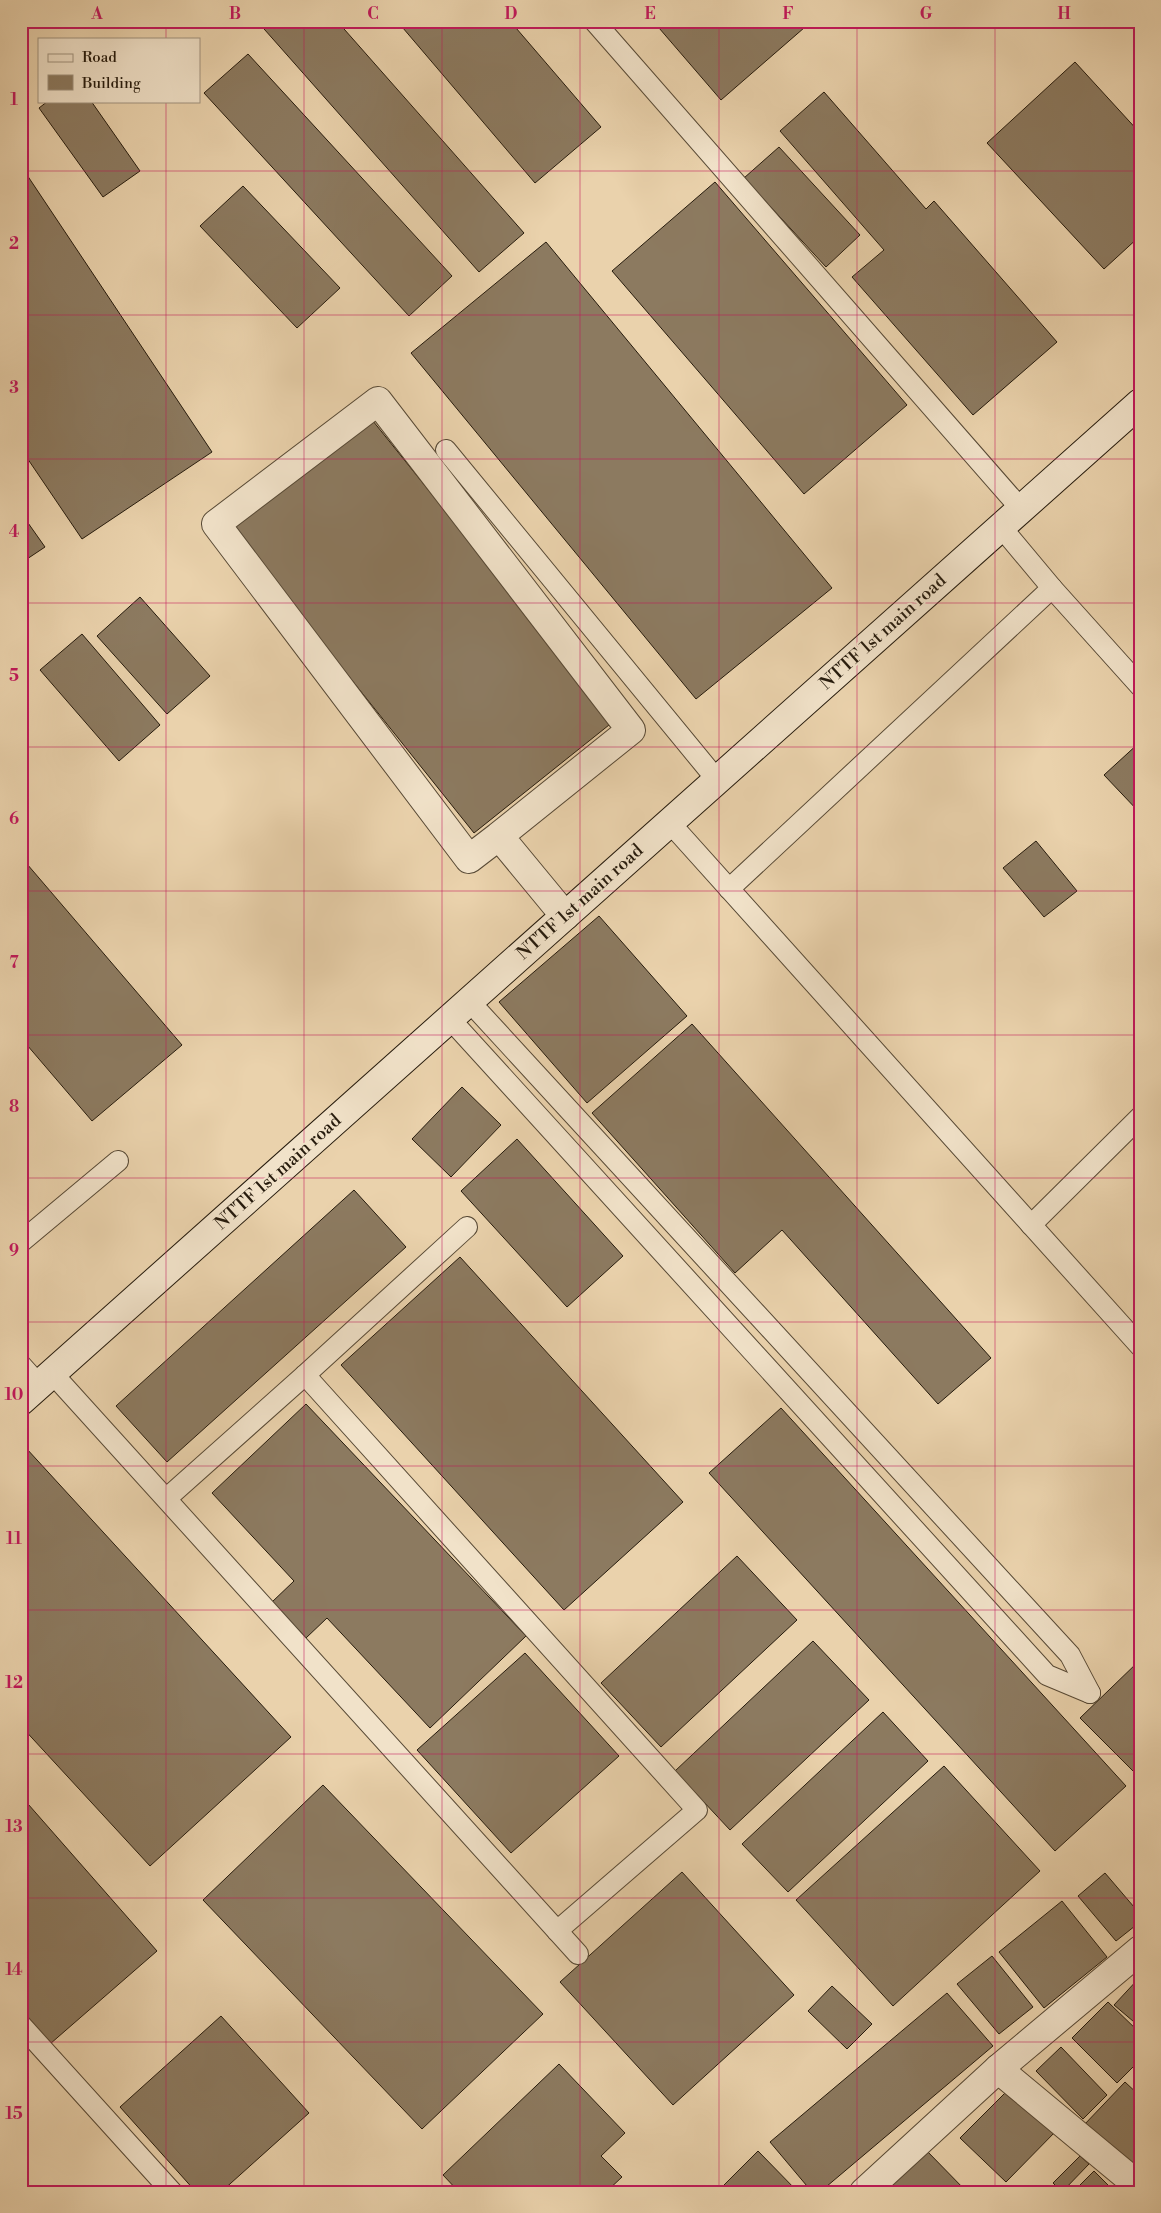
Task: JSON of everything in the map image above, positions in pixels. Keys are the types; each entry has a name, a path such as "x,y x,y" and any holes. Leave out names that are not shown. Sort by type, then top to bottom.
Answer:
{"street":[{"path":"378,401 631,730 499,836 469,859 216,524 378,401"},
{"name":"NTTF 1st main road","path":"37,1386 1140,403"},
{"path":"499,836 565,916"},
{"path":"864,2192 998,2069 1140,1950"},
{"path":"998,2069 1140,2187"}],"lane":[{"path":"594,21 1021,509"},
{"path":"446,450 717,780"},
{"path":"1001,527 1052,588 1140,686"},
{"path":"729,889 1052,588"},
{"path":"670,822 1140,1346"},
{"path":"459,1010 1070,1656 1090,1692 1047,1675 459,1010"},
{"path":"1031,1225 1140,1117"},
{"path":"21,1242 118,1161"},
{"path":"167,1498 305,1375 467,1226"},
{"path":"21,1365 37,1386 167,1498 578,1954"},
{"path":"305,1375 697,1810 557,1931"},
{"path":"21,2025 172,2192"}],"building":[{"path":"257,21 337,21 524,233 479,272"},
{"path":"397,21 510,21 601,127 535,183"},
{"path":"653,21 812,21 721,100"},
{"path":"248,54 452,276 409,316 204,93"},
{"path":"1075,62 1140,133 1140,160 1135,165 1140,169 1140,236 1104,269 987,143"},
{"path":"824,92 926,209 934,201 1057,342 973,415 852,277 884,250 780,131"},
{"path":"47,102 92,102 140,171 103,197 39,108"},
{"path":"779,147 860,235 826,267 744,178"},
{"path":"21,166 212,452 82,539 21,449"},
{"path":"715,182 907,405 804,494 612,271"},
{"path":"243,186 340,288 297,328 200,226"},
{"path":"546,242 832,588 696,699 411,353"},
{"path":"369,416 614,721 474,833 227,524"},
{"path":"21,513 45,547 21,563"},
{"path":"140,597 210,676 167,714 97,636"},
{"path":"82,634 160,725 119,761 40,670"},
{"path":"1140,742 1140,813 1104,775"},
{"path":"1036,841 1077,891 1044,917 1003,868"},
{"path":"21,857 182,1045 92,1121 21,1038"},
{"path":"599,916 687,1016 587,1103 499,1002"},
{"path":"692,1024 991,1358 938,1404 782,1230 735,1273 592,1113"},
{"path":"462,1087 501,1125 451,1177 412,1139"},
{"path":"517,1139 623,1256 567,1307 461,1191"},
{"path":"354,1190 406,1247 167,1462 116,1406"},
{"path":"460,1257 683,1502 564,1610 341,1365"},
{"path":"306,1404 526,1636 430,1728 327,1618 306,1638 272,1602 294,1581 212,1493"},
{"path":"781,1408 1126,1786 1055,1851 709,1473"},
{"path":"26,1448 291,1737 150,1866 21,1726 21,1452"},
{"path":"737,1556 797,1620 661,1747 601,1683"},
{"path":"813,1641 869,1700 730,1830 675,1771"},
{"path":"525,1653 619,1756 511,1853 417,1750"},
{"path":"1140,1660 1140,1778 1080,1718"},
{"path":"883,1712 928,1761 788,1892 742,1844"},
{"path":"944,1766 1040,1871 893,2006 796,1900"},
{"path":"323,1785 543,2014 422,2129 203,1900"},
{"path":"21,1796 157,1951 50,2044 21,2010"},
{"path":"682,1872 794,1995 673,2105 560,1982"},
{"path":"1105,1873 1140,1914 1140,1922 1116,1941 1078,1896"},
{"path":"1062,1901 1107,1957 1044,2008 999,1952"},
{"path":"992,1956 1033,2007 999,2034 957,1984"},
{"path":"1140,1977 1140,2027 1114,2005"},
{"path":"832,1986 872,2024 847,2049 808,2011"},
{"path":"947,1993 993,2046 820,2192 812,2192 770,2142"},
{"path":"1108,2002 1140,2033 1140,2060 1117,2083 1072,2038"},
{"path":"221,2016 309,2113 221,2192 196,2192 120,2107"},
{"path":"1061,2047 1107,2095 1083,2119 1036,2071"},
{"path":"559,2064 625,2133 601,2156 622,2177 606,2192 459,2192 443,2175"},
{"path":"1125,2082 1140,2096 1140,2164 1132,2172 1083,2126"},
{"path":"1013,2085 1058,2129 1006,2182 960,2138"},
{"path":"925,2149 967,2192 882,2192"},
{"path":"758,2151 798,2192 730,2192 724,2185"},
{"path":"1080,2156 1089,2164 1062,2192 1053,2183"},
{"path":"1094,2171 1115,2192 1073,2192"}]}
